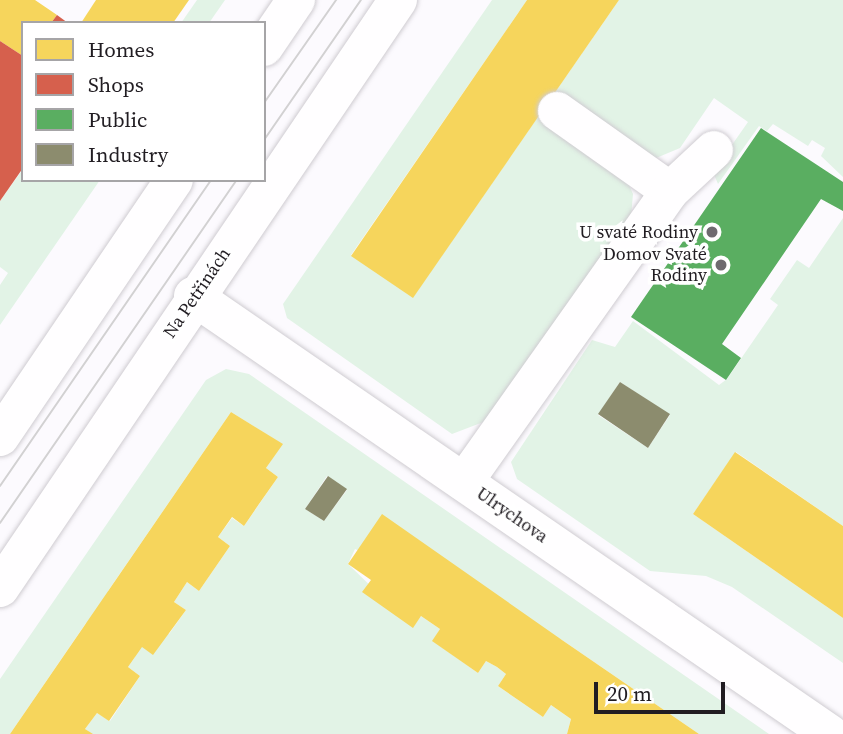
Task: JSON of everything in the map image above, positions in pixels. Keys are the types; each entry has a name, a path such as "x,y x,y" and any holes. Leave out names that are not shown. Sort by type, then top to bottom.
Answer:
{"street":[{"path":"266,44 296,0"},
{"name":"Na Petřinách","path":"0,588 193,296 398,0"},
{"path":"557,111 670,191"},
{"path":"464,482 670,191 714,150"},
{"path":"0,437 173,182"},
{"name":"Ulrychova","path":"193,296 831,734"}],"green space":[{"path":"197,0 225,0 210,21 182,21"},
{"path":"492,0 527,0 351,255 413,297 619,0 843,0 843,177 821,156 825,148 812,140 808,146 773,124 767,131 759,126 718,184 713,172 748,122 714,98 680,148 623,172 633,194 631,217 486,421 452,434 287,318 283,304"},
{"path":"21,172 21,182 99,182 0,325 0,285 8,273 0,267 0,201"},
{"path":"843,218 843,526 736,452 693,514 843,618 843,663 732,587 706,576 650,571 517,479 511,462 592,340 615,347 633,321 719,385 727,379 778,305 770,299 797,260 809,268","holes":["620,382 670,415 648,448 598,415"]},
{"path":"226,369 249,374 769,734 699,734 562,640 355,549 348,564 413,627 421,616 440,629 433,641 478,673 486,661 497,667 506,674 498,686 543,717 551,705 571,719 567,734 92,734 85,729 97,713 110,721 140,676 128,667 135,657 86,623 10,734 0,734 0,679 206,380","holes":["231,412 282,444 266,468 278,477 244,526 232,518 218,537 230,546 199,591 187,582 174,602 186,610 169,634 108,591","327,476 347,490 324,521 305,509"]}],"building: Homes":[{"path":"0,0 35,0 57,15 52,21 21,21 21,55 0,41"},
{"path":"96,0 189,0 174,21 82,21"},
{"path":"527,0 619,0 413,298 351,256"},
{"path":"231,412 283,444 266,468 278,477 244,526 232,517 218,537 230,546 199,591 187,582 174,602 186,610 153,655 142,647 128,667 140,676 109,721 97,713 85,729 93,734 10,734"},
{"path":"735,452 843,526 843,618 693,514"},
{"path":"382,514 699,734 567,734 571,719 551,705 543,717 498,686 506,674 497,667 486,661 478,673 432,641 440,629 421,616 413,628 362,592 371,580 348,564"}],"building: Shops":[{"path":"57,15 65,21 52,21"},
{"path":"0,41 21,55 21,171 0,201"}],"building: Public":[{"name":"Domov Svaté Rodiny","path":"761,128 843,182 843,211 821,199 722,344 741,358 726,380 631,317"}],"building: Industry":[{"path":"620,382 670,414 648,448 598,414"},
{"path":"328,476 347,489 324,521 305,509"}],"tram line":[{"path":"266,100 336,0"},
{"path":"266,137 361,0"},
{"path":"0,486 210,182"},
{"path":"0,523 236,182"}],"place":[{"name":"U svaté Rodiny","path":"712,232"},
{"name":"Domov Svaté Rodiny","path":"721,265"}]}
